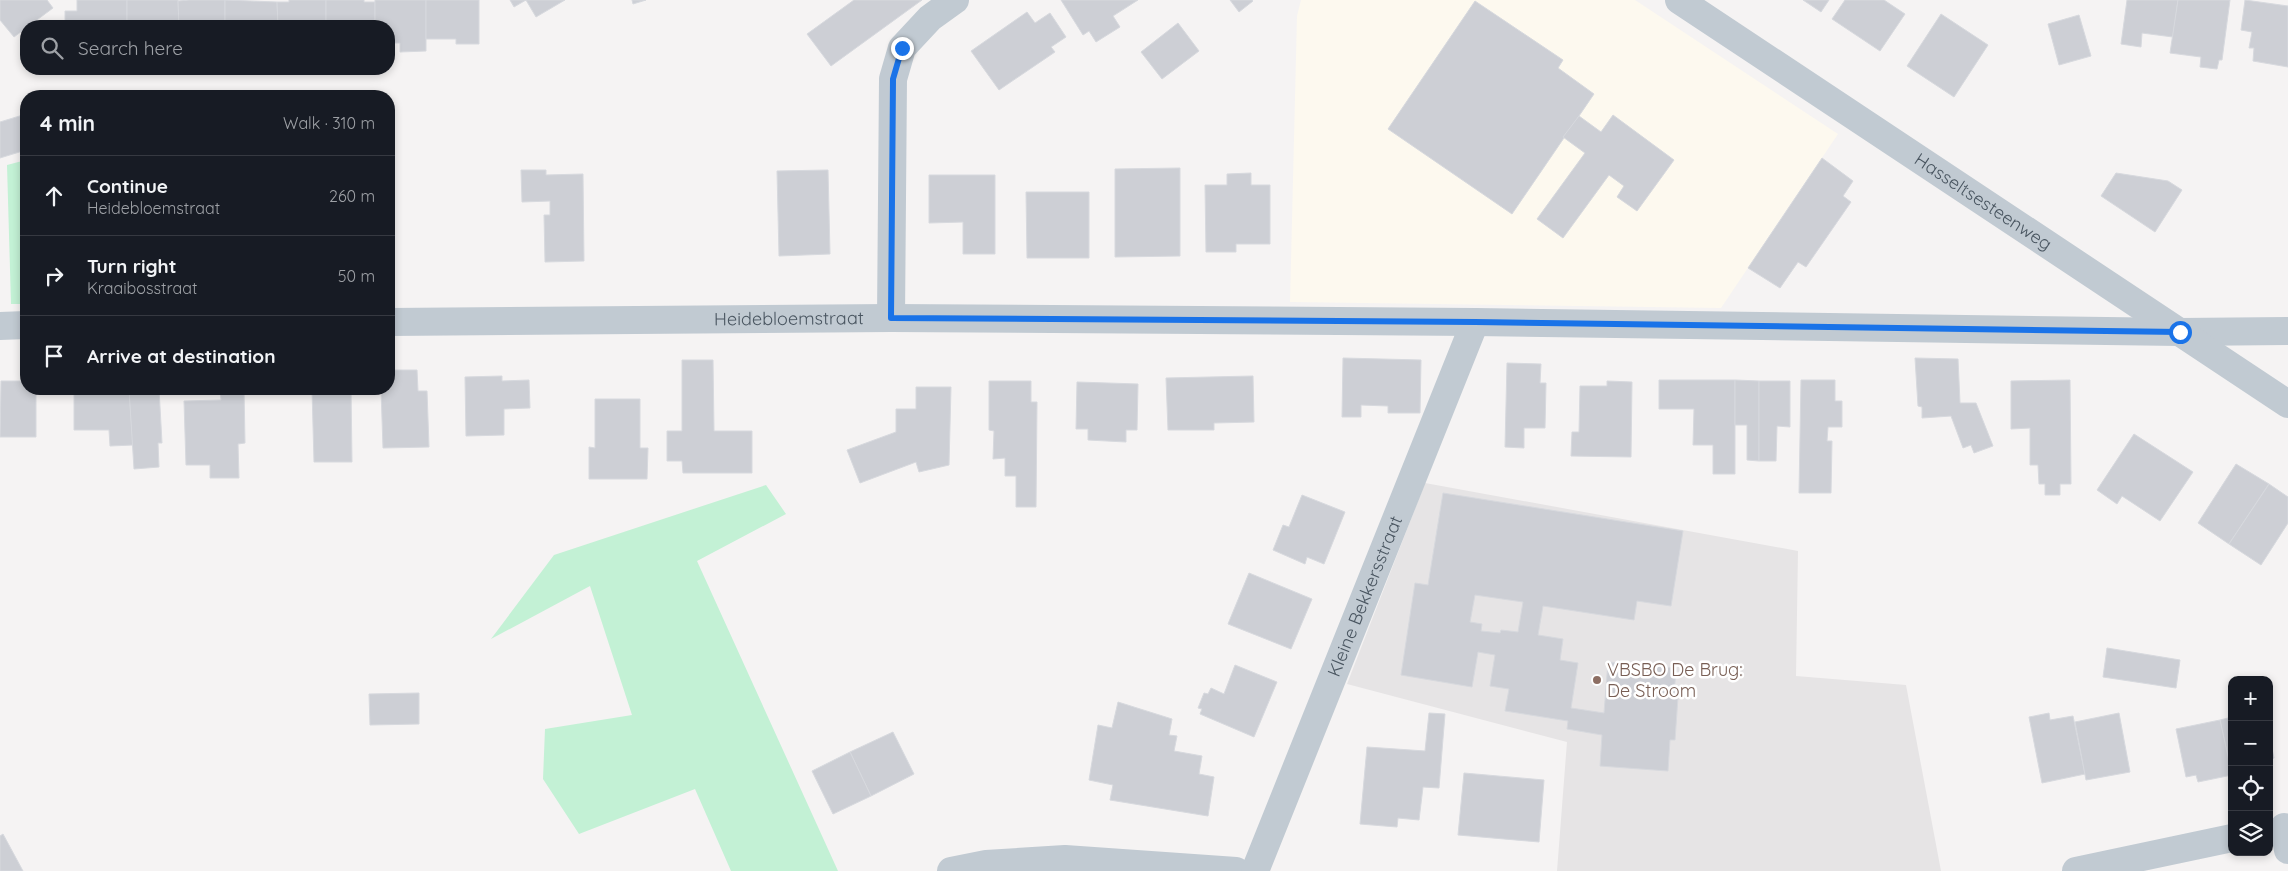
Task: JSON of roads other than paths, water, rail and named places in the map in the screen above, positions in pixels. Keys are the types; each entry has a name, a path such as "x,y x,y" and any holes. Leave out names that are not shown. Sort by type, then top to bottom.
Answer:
{"street":[{"path":"891,318 893,79 902,48 930,18 955,0"},
{"name":"Hasseltsesteenweg","path":"1679,0 2288,404"},
{"name":"Heidebloemstraat","path":"395,322 891,318 1475,322 2180,332 2288,331"},
{"name":"Kleine Bekkersstraat","path":"1255,871 1475,322"},
{"path":"0,326 20,325"},
{"path":"2076,871 2228,839"},
{"path":"951,871 1065,859 1236,871"}],"place":[{"name":"VBSBO De Brug: De Stroom","path":"1597,680"}]}
